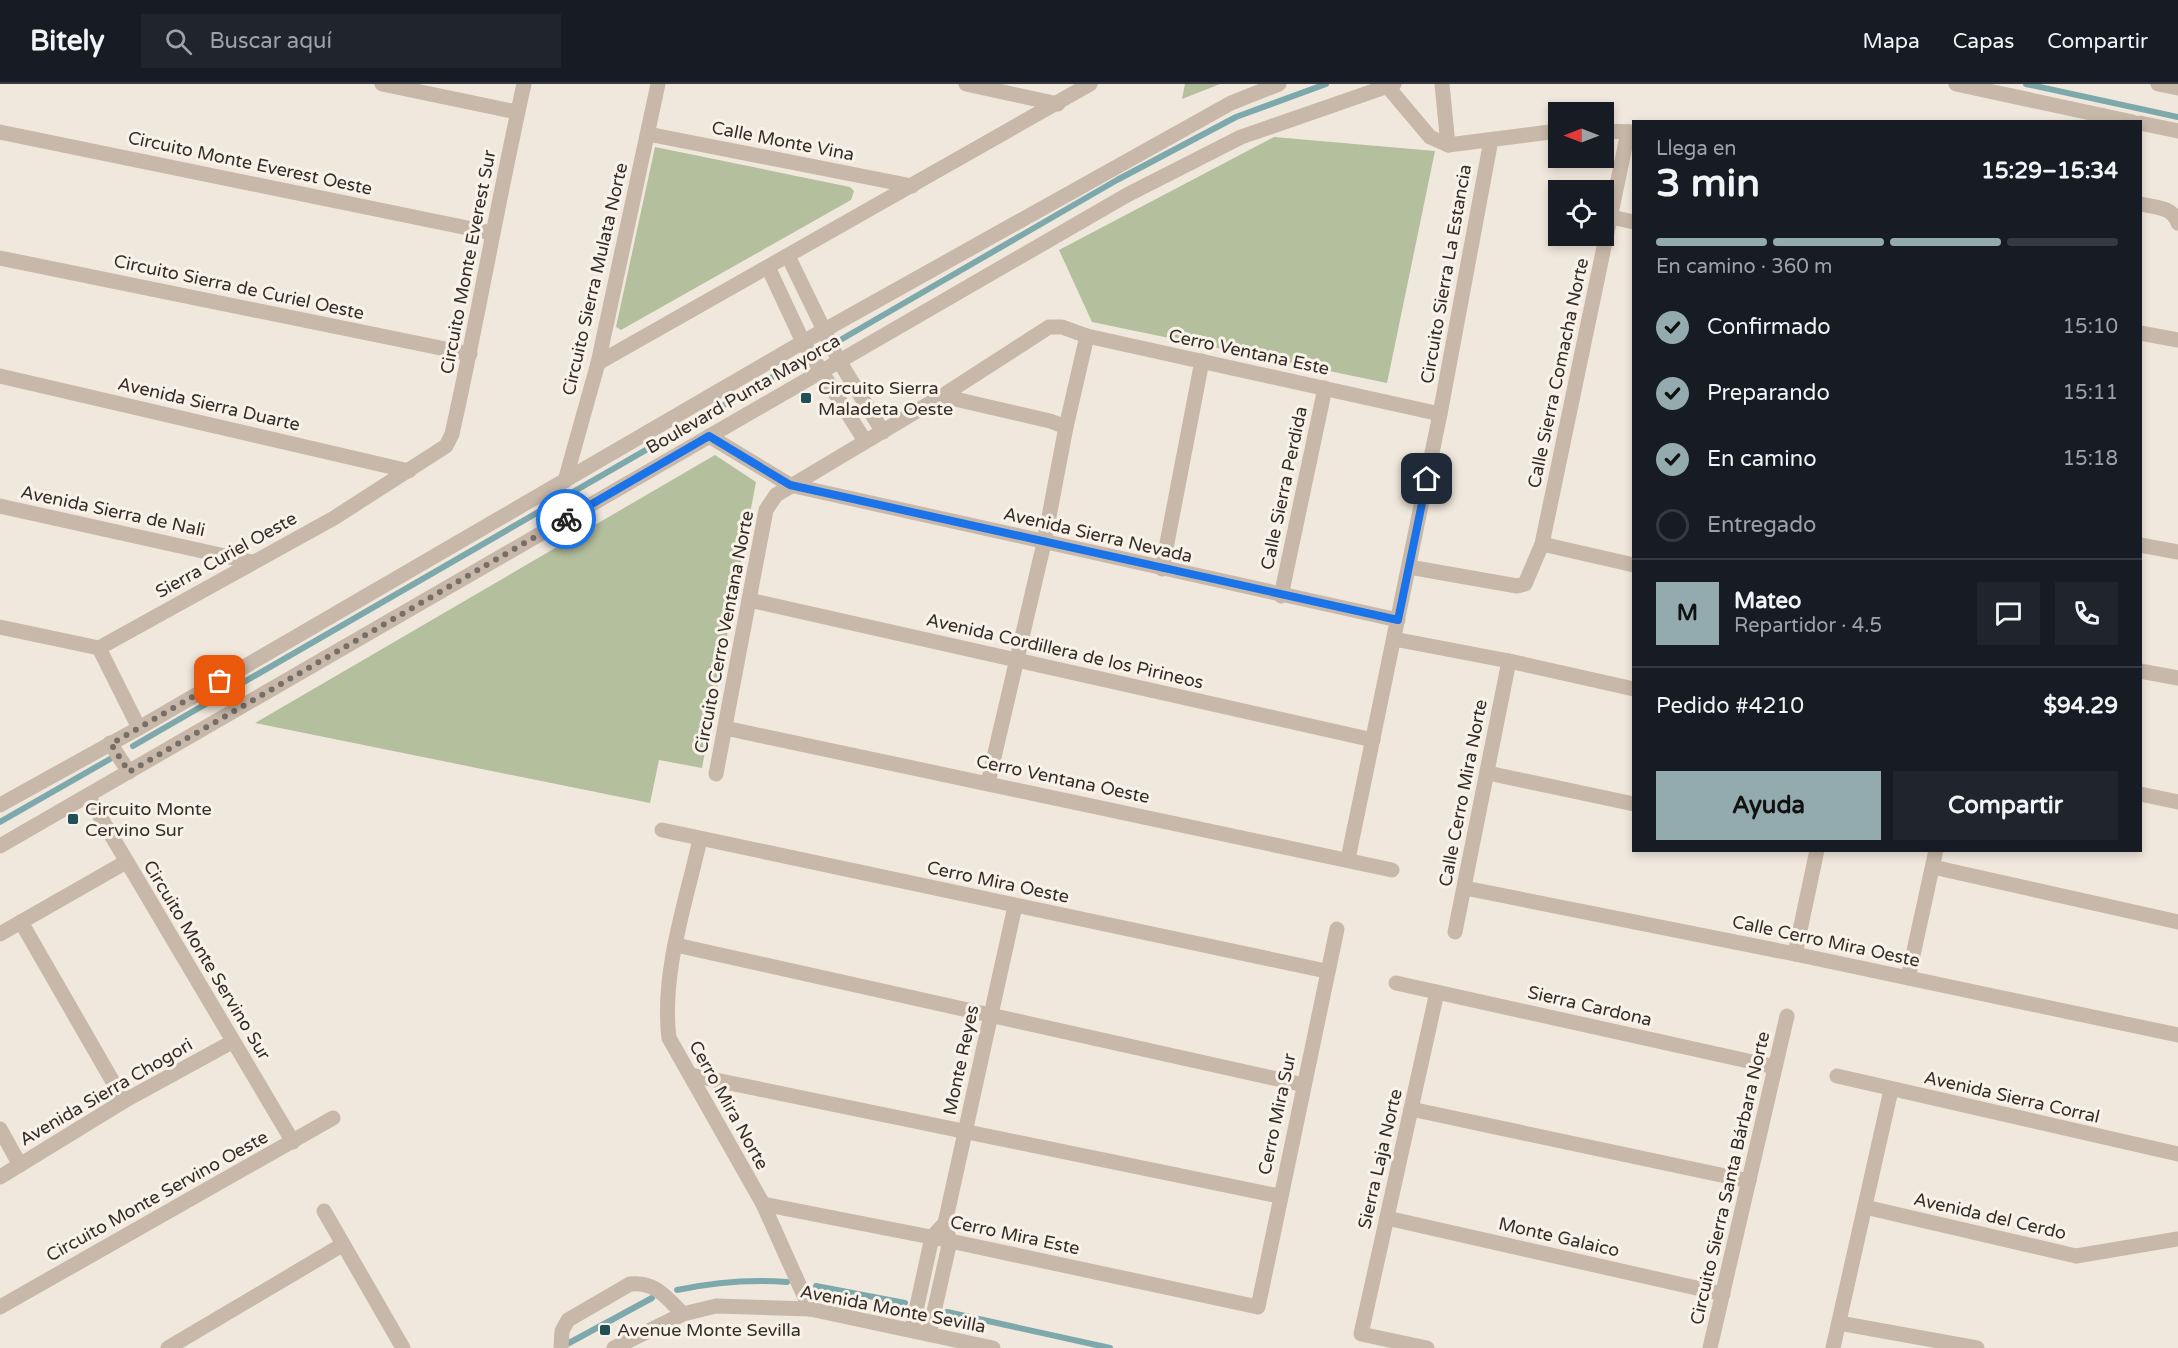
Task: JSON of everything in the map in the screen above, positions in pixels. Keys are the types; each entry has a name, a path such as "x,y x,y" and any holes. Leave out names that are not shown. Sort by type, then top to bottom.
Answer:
{"street":[{"path":"382,84 517,112"},
{"name":"Circuito Monte Everest Sur","path":"446,446 452,434 470,354 492,233 524,84"},
{"name":"Circuito Sierra Mulata Norte","path":"565,481 598,363 658,84"},
{"path":"966,84 1058,104"},
{"path":"598,363 1090,84"},
{"name":"Boulevard Punta Mayorca","path":"0,805 139,728 824,330 1231,103 1279,84"},
{"path":"1442,84 1448,145"},
{"path":"1956,84 2124,120"},
{"path":"2158,84 2178,88"},
{"path":"1391,85 1430,136 1448,145 1548,132"},
{"name":"Boulevard Punta Mayorca","path":"0,846 1127,195 1241,137 1391,85"},
{"path":"2142,123 2178,131"},
{"path":"1614,131 1631,132"},
{"name":"Circuito Monte Everest Oeste","path":"0,132 492,233"},
{"name":"Calle Sierra Comacha Norte","path":"1614,204 1631,132"},
{"name":"Calle Monte Vina","path":"648,134 912,186"},
{"name":"Circuito Sierra La Estancia","path":"1348,859 1440,414 1491,140"},
{"path":"2142,204 2165,209 2177,220"},
{"path":"1614,218 1632,222"},
{"name":"Calle Sierra Comacha Norte","path":"1409,567 1517,586 1525,584 1542,544 1605,246"},
{"path":"788,256 839,361 883,432"},
{"name":"Circuito Sierra de Curiel Oeste","path":"0,258 470,354"},
{"path":"768,267 803,342 865,441"},
{"name":"Cerro Ventana Este","path":"1049,327 1062,327 1087,336 1440,414"},
{"name":"Circuito Cerro Ventana Norte","path":"716,774 766,510 776,495 942,396 1049,327"},
{"path":"2142,333 2178,340"},
{"path":"988,783 1044,543 1065,427 1087,336"},
{"path":"1162,569 1202,361"},
{"name":"Avenida Sierra Duarte","path":"0,376 408,471"},
{"name":"Calle Sierra Perdida","path":"1281,596 1325,388"},
{"path":"942,396 1050,421 1065,427"},
{"name":"Avenida Sierra Nevada","path":"709,436 790,485 1281,596 1398,620"},
{"name":"Sierra Curiel Oeste","path":"99,648 334,518 446,446"},
{"name":"Avenida Sierra de Nali","path":"0,506 252,562"},
{"path":"1542,544 1632,565"},
{"path":"2142,545 2178,552"},
{"name":"Avenida Cordillera de los Pirineos","path":"749,600 1373,741"},
{"path":"0,627 99,648 139,728"},
{"path":"1394,639 1509,661 1632,689"},
{"name":"Calle Cerro Mira Norte","path":"1455,932 1509,661"},
{"path":"2142,671 2178,678"},
{"name":"Cerro Ventana Oeste","path":"725,728 1392,870"},
{"path":"111,744 129,772"},
{"path":"1488,773 1632,804"},
{"path":"2142,794 2178,802"},
{"name":"Circuito Monte Servino Sur","path":"88,796 293,1142"},
{"name":"Cerro Mira Oeste","path":"662,830 1326,971"},
{"name":"Cerro Mira Norte","path":"700,839 676,945 666,1011 669,1038 763,1204 810,1309"},
{"path":"1795,954 1817,852"},
{"path":"1908,978 1936,852"},
{"path":"0,934 126,862"},
{"path":"1933,867 2178,922"},
{"name":"Calle Cerro Mira Oeste","path":"1465,888 1795,954 2178,1035"},
{"name":"Monte Reyes","path":"912,1329 932,1238 945,1223 1015,906"},
{"path":"21,922 124,1101"},
{"name":"Cerro Mira Sur","path":"1258,1307 1326,971 1337,929"},
{"path":"676,945 1304,1085"},
{"name":"Sierra Cardona","path":"1396,982 1775,1067"},
{"name":"Sierra Laja Norte","path":"1426,1348 1361,1334 1437,992"},
{"name":"Circuito Sierra Santa Bárbara Norte","path":"1710,1348 1787,1016"},
{"name":"Avenida Sierra Chogori","path":"0,1177 124,1101 232,1042"},
{"path":"691,1074 1279,1196"},
{"name":"Avenida Sierra Corral","path":"1837,1076 2178,1154"},
{"path":"1833,1348 1891,1090"},
{"path":"1411,1109 1749,1181"},
{"name":"Circuito Monte Servino Oeste","path":"2,1303 333,1118"},
{"path":"0,1129 20,1165"},
{"name":"Cerro Mira Este","path":"763,1204 950,1241 1258,1307"},
{"name":"Avenida del Cerdo","path":"1864,1207 2076,1256 2178,1239"},
{"path":"324,1211 403,1348"},
{"name":"Monte Galaico","path":"1387,1218 1722,1294"},
{"name":"Monte Reyes","path":"929,1334 950,1241 945,1223"},
{"path":"168,1348 342,1245"},
{"path":"561,1348 562,1331 568,1320 630,1284 642,1282 655,1286 683,1314"},
{"name":"Avenida Monte Sevilla","path":"614,1348 683,1314 716,1306 810,1309 993,1348"},
{"path":"1839,1323 1977,1348"}],"green space":[{"path":"1185,84 1220,84 1182,99"},
{"path":"1274,137 1435,151 1387,383 1092,322 1059,250"},
{"path":"655,147 850,187 854,191 851,200 621,330 616,327"},
{"path":"715,455 756,482 702,768 659,760 650,803 255,723"}],"waterway":[{"path":"842,339 1117,180 1236,117 1326,84"},
{"path":"2026,84 2178,117"},
{"path":"133,746 807,357"},
{"path":"0,822 110,759"},
{"path":"677,1290 732,1282 787,1282"},
{"path":"816,1286 905,1303"},
{"path":"569,1343 652,1298"},
{"path":"947,1312 1110,1348"}],"way so far":[{"path":"220,681 111,744 129,772 566,519"}],"place":[{"name":"Circuito Sierra Maladeta Oeste","path":"806,398"},
{"name":"Circuito Monte Cervino Sur","path":"73,819"},
{"name":"Avenue Monte Sevilla","path":"605,1330"}],"route":[{"path":"566,519 709,436 790,485 1281,596 1398,620 1427,479"}]}
